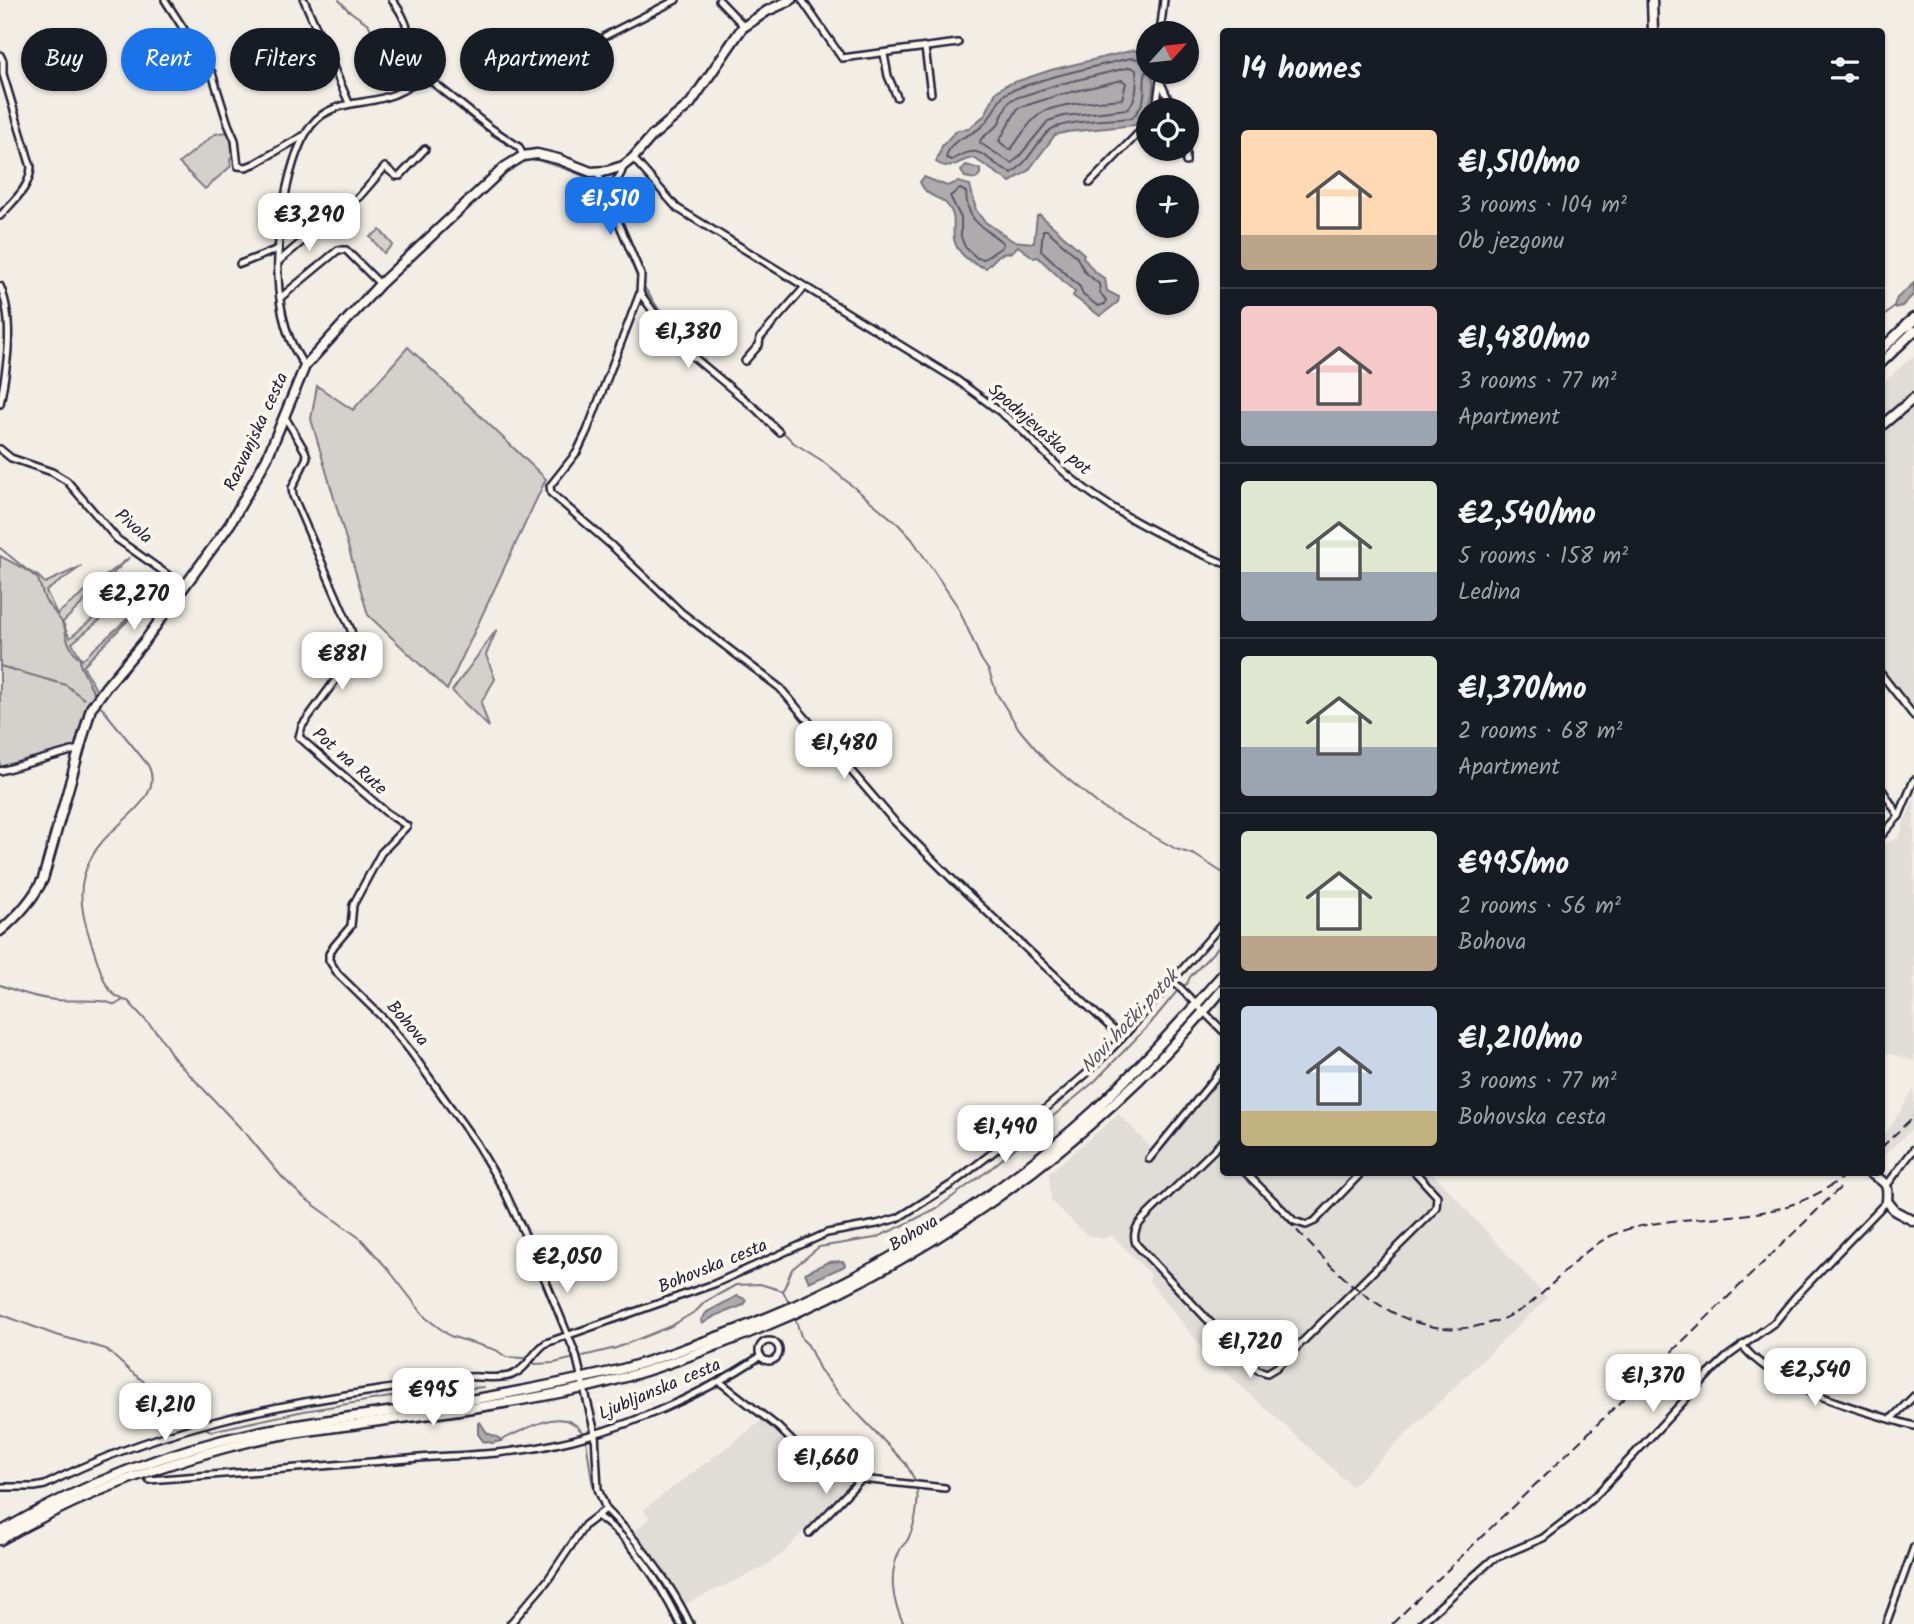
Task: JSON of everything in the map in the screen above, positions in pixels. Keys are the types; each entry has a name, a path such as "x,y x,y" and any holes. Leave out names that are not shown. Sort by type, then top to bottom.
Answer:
{"main road":[{"path":"523,156 547,156 598,173 622,166 634,158 652,136 690,104 742,26 791,0"},
{"path":"1652,0 1653,28"},
{"name":"Razvanjska cesta","path":"188,583 230,524 267,458 305,366 380,284 474,194 505,167 523,156"},
{"path":"1885,347 1912,323"},
{"path":"1885,358 1912,323"},
{"path":"1885,423 1914,398"},
{"path":"0,932 18,916 43,879 79,748 95,701 188,583"},
{"name":"Bohova","path":"799,1309 917,1242 1007,1181 1094,1110 1140,1066 1220,977"},
{"name":"Bohova","path":"352,1421 503,1403 584,1388 662,1366 881,1272 1011,1188 1074,1139 1177,1042 1220,993"},
{"path":"1874,1176 1887,1185 1887,1201 1895,1211 1914,1221"},
{"name":"Bohova","path":"352,1421 502,1395 619,1370 787,1314"},
{"path":"0,1532 91,1485 187,1451 256,1432 352,1421"},
{"path":"0,1540 94,1492 189,1458 258,1440 352,1421"}],"street":[{"path":"166,0 212,73 235,141 238,166 254,164 303,136"},
{"path":"304,0 349,103"},
{"path":"391,0 407,28"},
{"path":"614,31 676,0"},
{"path":"719,0 742,26"},
{"path":"802,0 842,58 958,43"},
{"path":"1161,21 1164,0"},
{"path":"925,48 931,93"},
{"path":"884,54 888,76 897,97"},
{"path":"0,55 31,174 23,190 0,216"},
{"path":"305,366 293,350 280,298 278,249 292,163 303,136 310,125 322,115 349,103 382,99 401,91"},
{"path":"444,91 519,147 523,156"},
{"path":"1090,183 1136,135"},
{"path":"278,262 331,216 359,197 385,167 400,176 425,149"},
{"name":"Spodnjevaška pot","path":"634,158 677,208 957,380 991,404 1070,478 1098,498 1184,547 1220,562"},
{"path":"604,188 613,184 622,166"},
{"path":"598,173 642,279 587,431 577,452 550,486 553,496 612,546 682,613 780,688 894,821 1122,1038"},
{"path":"240,264 278,249"},
{"path":"280,298 333,252 343,249 380,284"},
{"path":"0,286 8,314 6,374 0,404"},
{"path":"745,362 759,345 760,338 804,288"},
{"path":"640,290 685,351 756,409 779,432"},
{"name":"Pot na Rute","path":"285,417 307,457 292,488 293,496 349,624 354,648 350,660 307,717 299,737 381,808 407,826 374,864 353,905 351,926"},
{"name":"Pivola","path":"0,449 11,458 52,472 68,481 117,539 178,582 188,583"},
{"path":"1885,679 1914,716"},
{"path":"0,771 79,748"},
{"path":"1885,832 1899,816 1914,780"},
{"path":"1885,794 1899,816"},
{"name":"Bohova","path":"351,926 329,954 331,967 410,1049 476,1143 520,1224 569,1334 579,1364 594,1433 602,1512 648,1554 690,1624"},
{"name":"Bohovska cesta","path":"0,1487 45,1485 110,1454 181,1430 264,1409 468,1377 506,1377 523,1368 546,1343 714,1284 827,1233 898,1218 952,1184 1086,1074 1174,982 1220,927"},
{"path":"1174,982 1220,1028"},
{"path":"1149,1159 1220,1072"},
{"path":"1220,1148 1144,1217 1136,1228 1135,1240 1223,1336 1258,1370 1267,1373 1277,1367 1431,1214 1436,1207 1437,1196 1419,1176"},
{"path":"1887,1185 1914,1149"},
{"path":"1249,1176 1294,1221 1306,1225 1315,1221 1358,1176"},
{"path":"1420,1624 1493,1559 1543,1538 1599,1492 1709,1374 1742,1345 1775,1322 1796,1296 1887,1201"},
{"path":"1742,1345 1775,1372 1820,1396 1914,1426"},
{"name":"Ljubljanska cesta","path":"149,1480 480,1454 545,1446 633,1420 720,1382 761,1356"},
{"path":"720,1382 778,1427 816,1464 833,1472 861,1479 945,1488"},
{"path":"1891,1419 1914,1396"},
{"path":"809,1532 861,1479"},
{"path":"510,1624 547,1581 585,1525 602,1512 638,1555 667,1598 680,1624"},
{"path":"1886,1624 1914,1547"}],"shaded area":[{"path":"226,132 235,148 230,160 231,166 205,189 179,163 215,134"},
{"path":"380,230 393,245 384,253 370,237"},
{"path":"408,347 546,479 447,690 368,615 311,419 317,386 353,410"},
{"path":"1914,355 1914,708 1885,672 1885,381"},
{"path":"0,556 38,576 45,583 82,566 46,591 57,614 130,557 62,623 70,638 134,584 122,602 72,643 82,660 149,599 83,666 99,695 79,749 0,771"},
{"path":"497,629 486,655 495,679 481,703 489,727 452,691"},
{"path":"1914,798 1914,1061 1885,1052 1885,844 1899,837"},
{"path":"1220,1080 1220,1176 1436,1176 1547,1298 1352,1486 1213,1361 1149,1281 1151,1275 1112,1235 1102,1239 1087,1235 1051,1201 1049,1173 1119,1114 1157,1154"},
{"path":"1914,1089 1914,1127 1885,1154 1885,1132"},
{"path":"763,1420 778,1429 809,1461 834,1479 850,1483 781,1555 762,1568 685,1604 634,1532 650,1518 643,1510"}],"water":[{"path":"1134,50 1136,84 1153,84 1152,93 1151,98 1136,98 1135,125 1055,135 1028,171 1010,182 974,158 951,166 936,162 942,146 951,136 958,130 968,129 985,115 996,92 1006,85 1051,70"},
{"path":"966,165 980,169 976,179 965,177 961,171"},
{"path":"924,177 947,186 958,182 970,185 976,210 984,221 1013,241 1034,243 1037,216 1040,215 1084,254 1083,257 1094,271 1105,279 1107,291 1119,297 1118,302 1100,316 1073,296 1075,292 1038,257 1034,258 1018,246 1012,252 999,255 986,268 971,261 962,254 956,244 951,211 946,203 923,188 920,182"},
{"path":"1914,283 1914,294 1902,306 1893,308 1897,298"},
{"path":"843,1261 843,1267 809,1282 805,1273 828,1262"},
{"path":"737,1296 746,1301 744,1305 702,1324 701,1320 707,1312"},
{"path":"480,1422 487,1433 501,1441 483,1441 478,1434"}],"waterway":[{"path":"339,0 370,28"},
{"path":"436,91 451,103"},
{"path":"453,104 462,111"},
{"path":"465,114 486,131"},
{"path":"490,134 513,148"},
{"path":"537,160 585,177 592,183 607,208 638,279"},
{"path":"642,284 674,332 694,352 753,402 794,443 821,460 898,524 912,539 958,607 989,671 997,694 1019,729 1045,760 1103,808 1176,849 1195,855 1220,871"},
{"name":"Novi hočki potok","path":"1885,315 1893,308"},
{"path":"0,548 38,579 45,600 65,626 69,643 80,659 80,665 94,693"},
{"path":"0,666 66,685 84,699"},
{"path":"98,703 148,765 152,777 145,798 96,849 82,886 84,918 105,983 112,993 122,999"},
{"name":"Novi hočki potok","path":"1182,986 1187,984 1190,977 1220,945"},
{"path":"0,985 57,1000 101,1001 115,1005 123,1000 128,1001 160,1036 173,1057 248,1136 282,1177 303,1197 361,1239 426,1318 450,1336 496,1350 506,1357 523,1358 535,1364 554,1363 616,1348 671,1326 696,1311 705,1302 736,1285 760,1284 783,1291"},
{"name":"Novi hočki potok","path":"789,1303 783,1291 792,1269 819,1247 875,1238 937,1208 989,1170 1095,1081 1150,1024 1178,990"},
{"path":"0,1314 53,1334 106,1349 130,1371 197,1422"},
{"name":"Novi hočki potok","path":"795,1318 802,1339 808,1345 820,1370 906,1464 916,1482"},
{"path":"203,1427 211,1431 304,1411 403,1395 484,1387"},
{"path":"501,1440 554,1419 574,1424 582,1432"},
{"path":"586,1440 592,1481 601,1508 632,1544"},
{"name":"Novi hočki potok","path":"904,1624 894,1597 893,1578 896,1559 914,1522 917,1488"},
{"path":"649,1565 670,1595 684,1624"}],"railway":[{"path":"1885,1144 1914,1116"},
{"path":"1266,1198 1332,1267 1383,1307 1411,1320 1441,1328 1473,1327 1518,1312 1589,1249 1616,1233 1661,1223 1771,1210 1797,1203 1843,1176"},
{"path":"1392,1624 1841,1187"}]}
